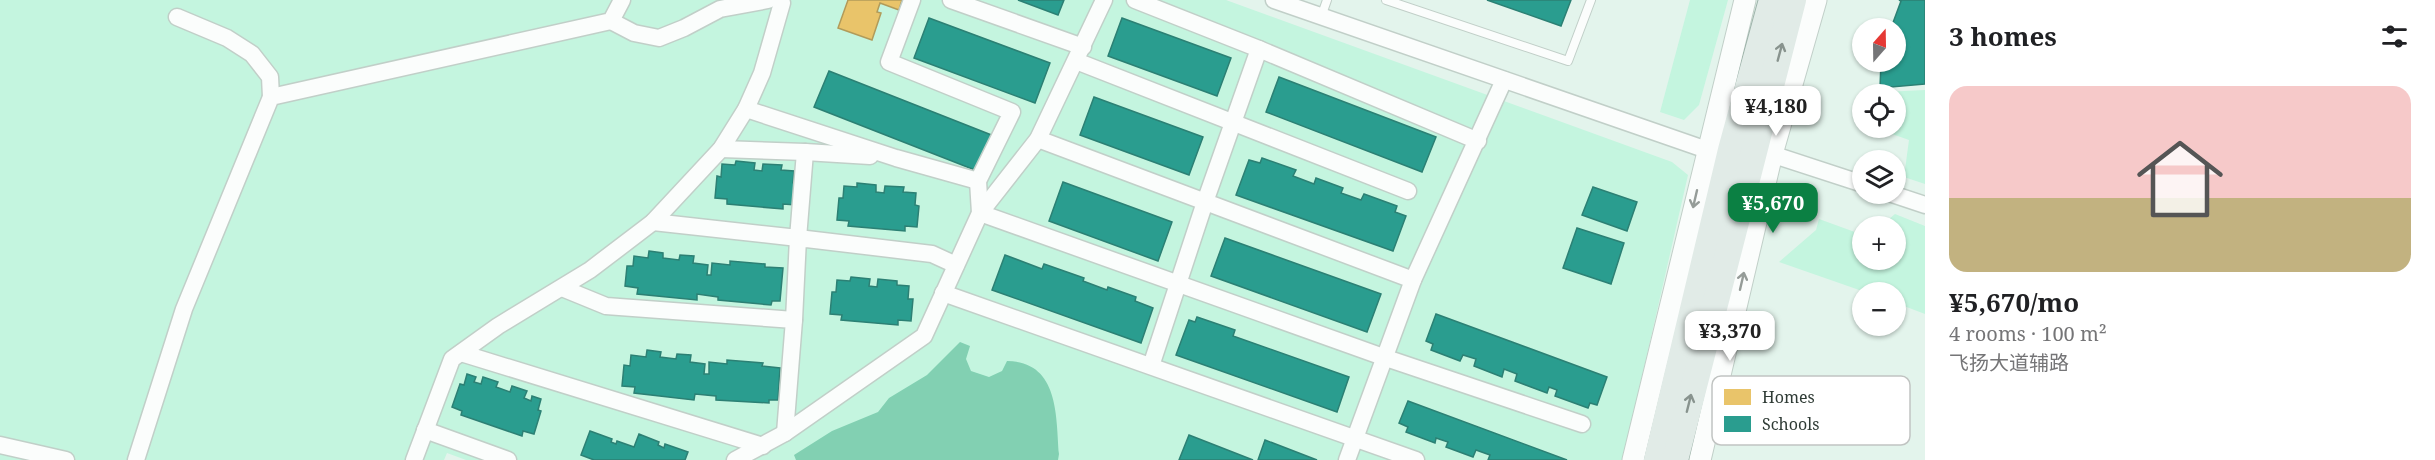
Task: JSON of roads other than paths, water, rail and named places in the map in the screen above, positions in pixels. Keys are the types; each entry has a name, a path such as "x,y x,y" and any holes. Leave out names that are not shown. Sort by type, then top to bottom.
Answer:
{"main road":[{"path":"1675,460 1708,329 1772,0"},
{"path":"1657,460 1705,263 1741,150 1790,11"}],"street":[{"path":"611,21 622,0"},
{"path":"912,0 889,62 1012,112 978,181 980,213"},
{"path":"951,0 1079,54 1232,123 1408,191"},
{"path":"735,460 785,433 924,336 980,213 1038,139 1104,0"},
{"path":"1135,0 1478,141"},
{"path":"1274,0 1292,3 1321,17 1504,80 1852,181"},
{"path":"1716,376 1741,150 1745,0"},
{"path":"1790,11 1801,0"},
{"path":"1633,460 1663,335 1741,150 1815,0"},
{"path":"271,97 611,21 634,33 658,38 684,28 720,9 775,1 762,73 746,109 721,150 653,222 562,288 498,326 452,359 414,460"},
{"path":"136,460 184,309 271,97 270,77 252,54 227,38 177,17"},
{"path":"1151,366 1204,201 1258,49"},
{"path":"1347,460 1413,279 1504,80"},
{"path":"746,109 896,158 978,181"},
{"path":"1038,139 1413,279"},
{"path":"721,150 805,152 896,158"},
{"path":"785,433 805,152"},
{"path":"1906,199 1925,205"},
{"path":"980,213 1179,282 1386,358 1582,423"},
{"path":"653,222 932,254 956,265"},
{"path":"1663,335 1705,263"},
{"path":"562,288 606,306 794,320"},
{"path":"943,293 1416,460"},
{"path":"1708,329 1712,376"},
{"path":"461,353 763,446"},
{"path":"1700,460 1712,408"},
{"path":"425,430 508,460"},
{"path":"0,445 66,460"}],"lane":[{"path":"1321,17 1327,0"},
{"path":"1386,0 1568,61 1591,0"}]}
